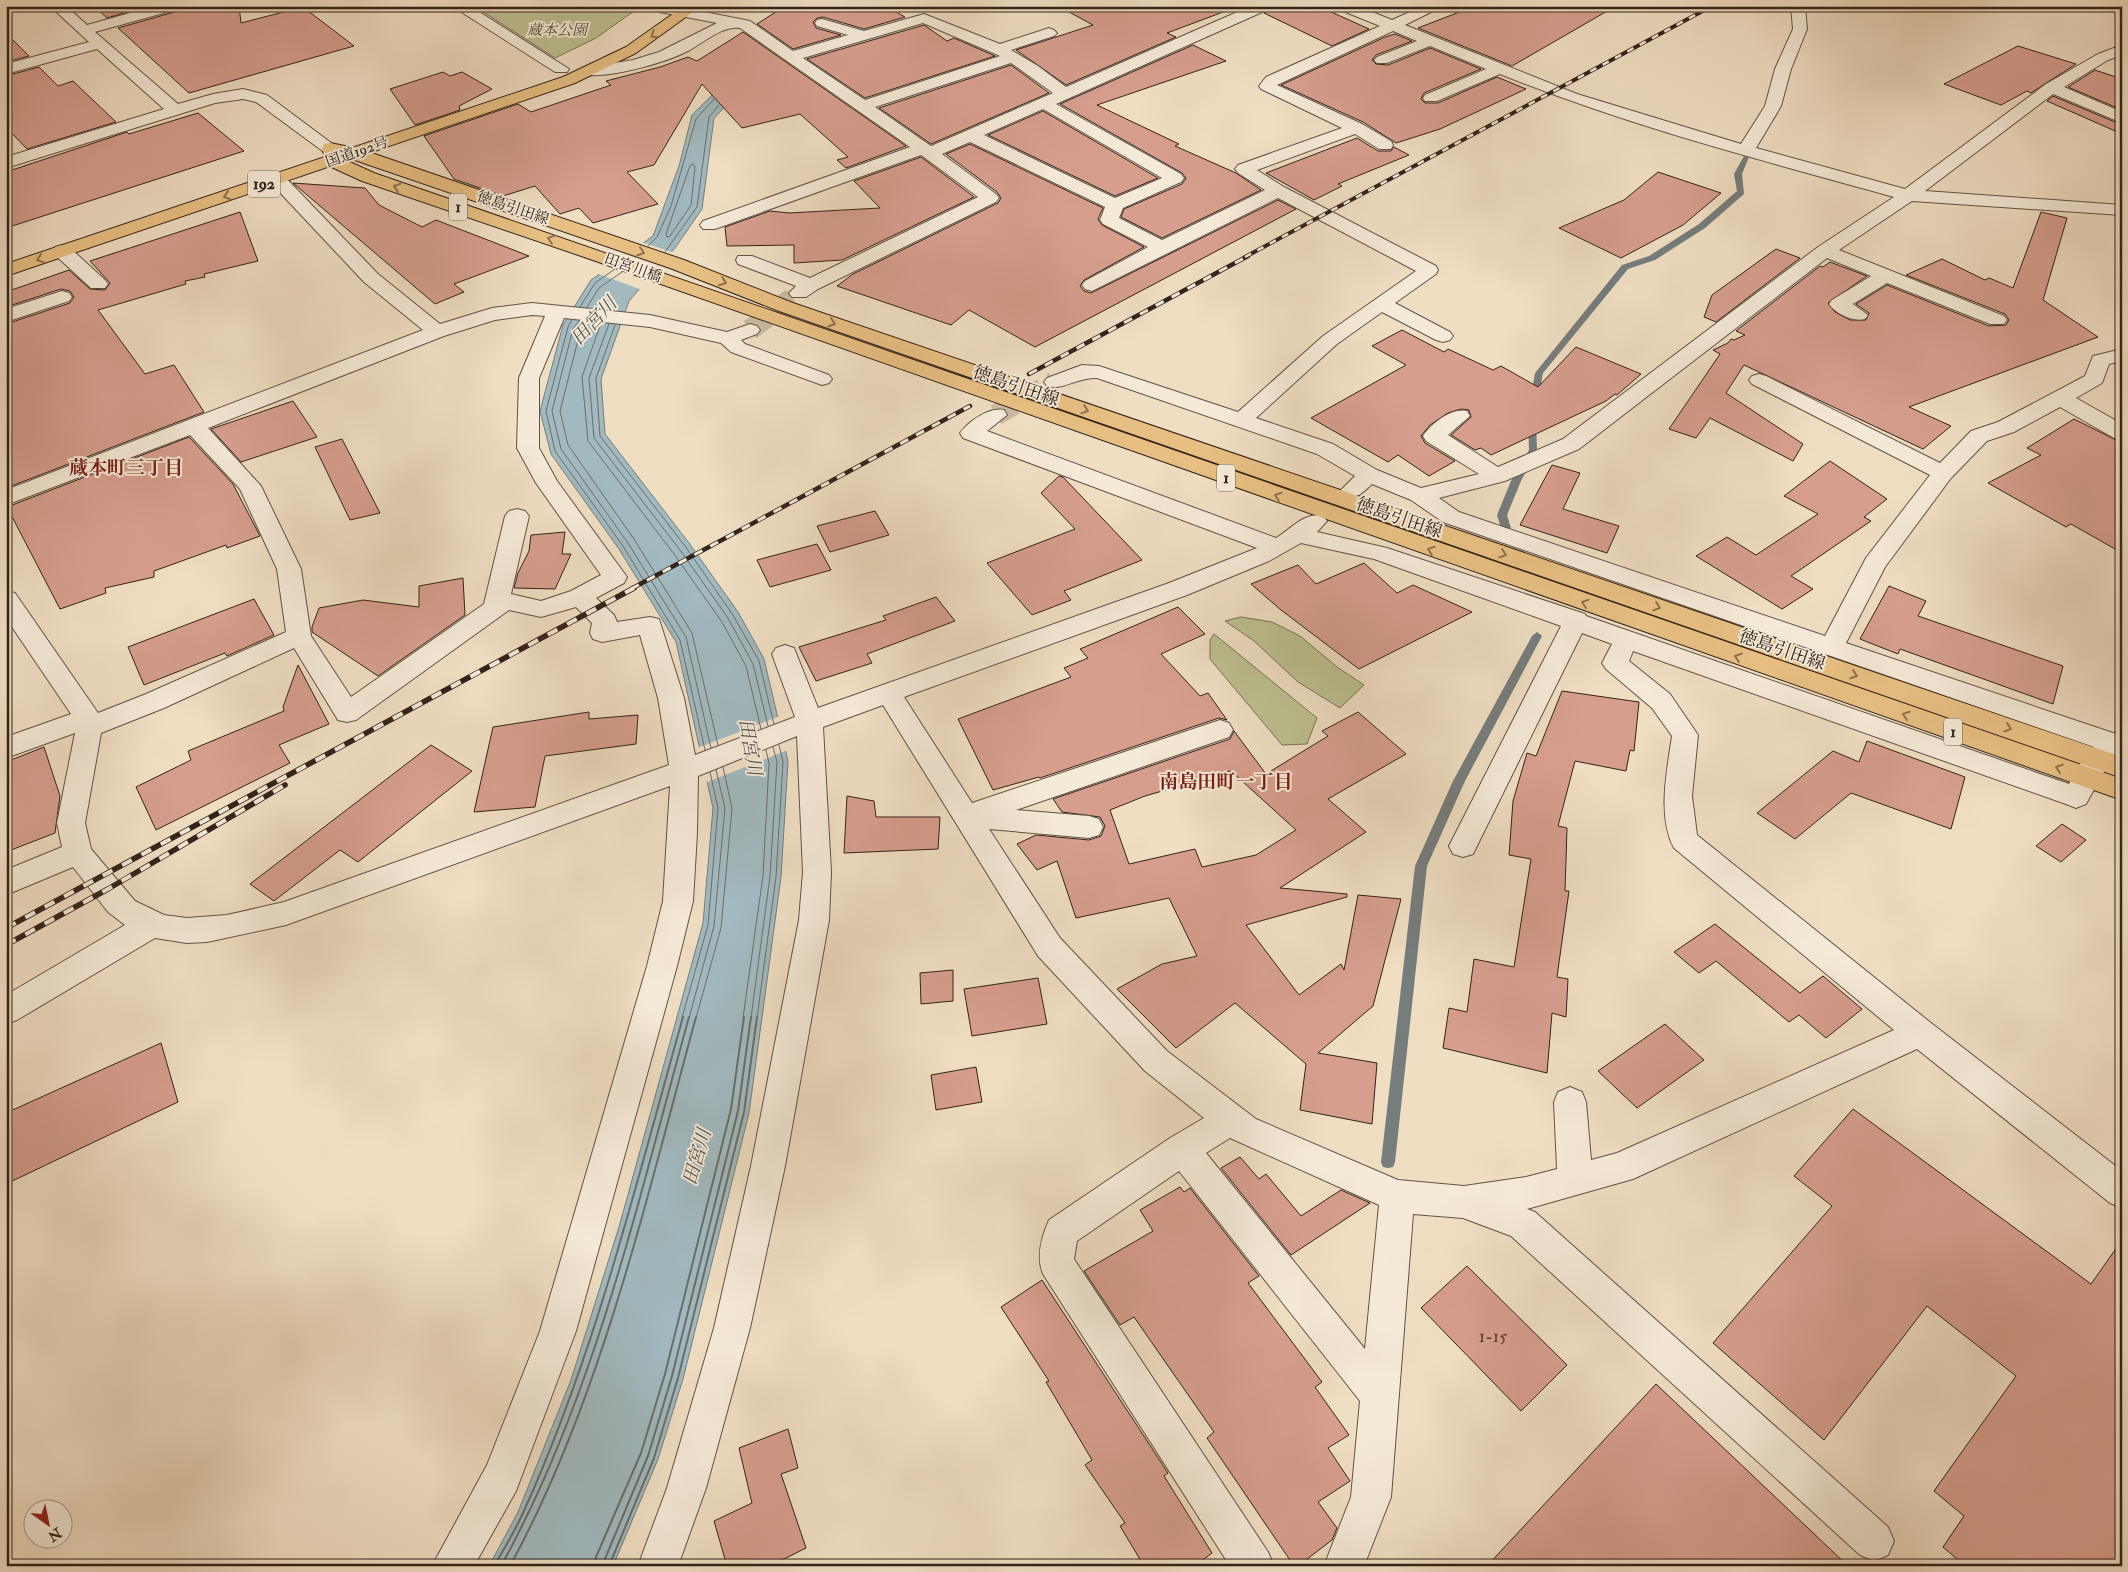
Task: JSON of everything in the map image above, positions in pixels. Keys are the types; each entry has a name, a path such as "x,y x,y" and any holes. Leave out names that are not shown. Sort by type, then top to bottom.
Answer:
{"main road":[{"name":"国道192号","path":"6,255 331,154 561,69 602,51 636,32 667,8"},
{"name":"国道192号","path":"354,153 589,71 631,50 689,10"},
{"name":"徳島引田線","path":"331,154 354,153 601,247"},
{"name":"国道192号","path":"6,270 277,179 331,154"},
{"name":"徳島引田線","path":"331,154 368,177 601,247"},
{"name":"田宮川橋","path":"601,247 673,272"},
{"name":"徳島引田線","path":"673,272 1784,673 2108,757"},
{"name":"徳島引田線","path":"673,272 786,307 2108,757 2122,790"}],"street":[{"path":"57,6 175,110"},
{"path":"84,30 173,6"},
{"path":"459,6 561,69"},
{"path":"709,225 970,135 1264,6"},
{"path":"1343,6 1571,97 1746,150 1908,196 2122,210"},
{"path":"1385,145 1356,128 1267,86 1272,80 1318,58 1394,27 1436,6"},
{"path":"1746,150 1773,106 1782,69 1800,29 1798,6"},
{"path":"667,8 689,10 745,24 926,150 990,198 805,289 745,260"},
{"path":"906,10 1006,53 1064,94"},
{"path":"788,53 924,18"},
{"path":"589,71 634,66 678,50 708,31 739,23"},
{"path":"822,23 863,35"},
{"path":"863,106 1006,53 1049,33"},
{"path":"1382,60 1430,41"},
{"path":"6,69 100,44"},
{"path":"1419,495 1459,487 1507,472 1571,444 1825,251 1908,196 2052,87 2103,57 2122,50"},
{"path":"2103,57 2122,62"},
{"path":"1431,98 1499,69"},
{"path":"2052,87 2122,118"},
{"path":"8,160 226,96 253,94 261,98 331,154"},
{"path":"1043,103 1175,178 1115,205 1109,220 1162,247"},
{"path":"1242,420 1330,340 1429,270 1278,191 1244,169 1356,128"},
{"path":"970,135 1115,205"},
{"path":"277,179 371,278 437,332"},
{"path":"1092,285 1162,247 1278,191"},
{"path":"62,251 98,284"},
{"path":"1825,251 1997,320"},
{"path":"1858,315 1839,304 1884,276"},
{"path":"6,316 62,297"},
{"path":"1380,303 1443,336"},
{"path":"6,498 195,427 437,332 470,320 513,310 561,311 640,320 728,338 750,330"},
{"path":"195,427 250,486 289,569 299,636 347,714 504,602 515,602 542,609 549,608 580,597 615,577 547,483 528,448 529,378 561,311"},
{"path":"728,338 738,348 822,379"},
{"path":"1832,646 1874,564 1942,473 1979,436 2006,427 2095,379 2100,360 2122,354"},
{"path":"996,415 971,434 1297,534 1379,553 1576,620 2076,797 2108,757 1832,646 1452,517 1419,495 1369,475 1325,449 1099,372 1082,371 1054,382"},
{"path":"1759,380 1942,473"},
{"path":"2060,398 2122,433"},
{"path":"1459,416 1434,436 1507,472"},
{"path":"1351,492 1369,475"},
{"path":"495,608 517,516"},
{"path":"6,599 88,722 71,823 78,853 129,914 180,932 229,928 286,913 688,769 804,724 1178,589 1297,534"},
{"path":"452,1566 502,1476 558,1331 662,966 678,901 688,769 671,698 650,625 602,633 605,621 580,597"},
{"path":"1463,846 1576,620"},
{"path":"6,748 155,701 299,636"},
{"path":"1628,639 1615,663 1661,702 1686,735 1678,796 1684,840 1920,1033 2122,1192"},
{"path":"658,1566 684,1498 718,1382 756,1225 814,920 817,872 804,724 785,654"},
{"path":"889,694 1049,947 1156,1061 1244,1130 1397,1196 1464,1202 1526,1193 1620,1168 1920,1033"},
{"path":"965,816 1220,730"},
{"path":"965,816 1090,827"},
{"path":"6,883 78,853"},
{"path":"6,1011 153,924"},
{"path":"1570,1102 1575,1180"},
{"path":"1231,1120 1182,1149 1061,1232 1056,1262 1254,1566"},
{"path":"1182,1149 1380,1396"},
{"path":"1344,1566 1371,1497 1397,1196"},
{"path":"1464,1202 1523,1224 1874,1541"}],"green space":[{"name":"蔵本公園","path":"474,6 641,6 596,38 555,58"},
{"path":"1241,617 1272,622 1300,636 1337,667 1364,685 1340,708 1298,682 1254,641 1225,621"},
{"path":"1214,634 1317,718 1307,744 1282,745 1210,659 1210,640"}],"water":[{"name":"田宮川","path":"780,6 808,6 776,55 714,118 702,209 675,248 629,301 601,379 605,434 689,543 738,612 764,659 788,761 781,877 749,1113 683,1379 658,1459 613,1566 489,1566 518,1512 571,1380 619,1227 703,923 713,808 676,642 619,549 551,454 540,411 563,325 591,280 653,236 679,166 692,115 773,32"}],"pier":[{"path":"641,242 675,253 642,290 596,273"},
{"path":"780,716 788,750 705,783 697,748"}],"building":[{"path":"94,6 147,6 107,18"},
{"path":"182,6 239,6 241,23 303,7 354,46 189,93 118,28 178,11"},
{"path":"785,6 886,6 905,17 864,29 823,17 817,18 813,22 816,28 841,35 793,49 757,24"},
{"path":"1058,6 1230,6 1231,9 1167,33 1176,37 1066,85 1016,50 1093,25"},
{"path":"1273,6 1318,6 1369,29 1332,46 1264,13"},
{"path":"1475,6 1616,6 1512,66 1418,28"},
{"path":"924,25 947,41 954,38 995,56 865,98 807,59"},
{"path":"743,32 906,146 846,168 837,160 848,157 800,114 742,128 702,84 654,165 627,172 658,204 593,223 579,208 560,214 535,186 503,196 454,179 424,136 518,104 531,112 611,85 606,81 660,67 688,57 697,61"},
{"path":"6,33 29,56 6,62"},
{"path":"1395,34 1412,41 1376,55 1372,60 1376,64 1388,65 1430,48 1481,69 1424,93 1421,99 1425,103 1438,103 1497,77 1526,89 1440,129 1396,143 1363,122 1281,85"},
{"path":"1193,45 1226,61 1097,105 1179,144 1175,146 1236,173 1261,190 1162,238 1121,217 1124,209 1182,184 1186,178 1182,173 1060,104"},
{"path":"2018,46 2076,64 2031,93 2027,91 2001,105 1944,84"},
{"path":"1011,65 1049,93 931,144 879,108"},
{"path":"39,67 58,86 73,81 116,122 27,149 6,127 6,76"},
{"path":"2095,70 2122,79 2122,110 2068,87"},
{"path":"443,72 450,76 462,72 492,89 459,106 460,110 415,125 390,89"},
{"path":"2053,96 2122,125 2122,134 2047,101"},
{"path":"1043,111 1158,178 1115,196 988,135"},
{"path":"198,113 244,151 6,228 6,172 127,132 129,134"},
{"path":"1357,138 1378,151 1391,151 1394,147 1409,155 1338,184 1342,186 1314,200 1266,173"},
{"path":"970,144 1103,208 1098,219 1102,225 1144,247 1084,280 1080,286 1084,291 1091,293 1278,200 1296,209 1035,347 969,310 951,325 837,286 853,274 998,203 1001,198 997,192 946,154"},
{"path":"921,157 974,197 842,260 794,263 794,245 727,246 725,227 770,211 789,213 880,208 854,181"},
{"path":"1658,172 1721,193 1683,225 1621,258 1559,228 1624,200"},
{"path":"293,183 365,188 379,205 422,227 436,220 529,256 454,284 464,292 435,304"},
{"path":"240,212 258,261 204,274 205,277 185,281 186,284 98,310 145,374 174,365 204,412 6,488 6,324 70,303 74,297 70,291 61,289 6,307 6,292 69,270 90,289 105,290 110,283 90,261"},
{"path":"2041,212 2067,218 2043,300 2098,337 1909,407 1951,426 1923,449 1744,365 1726,393 1803,444 1793,461 1710,418 1696,438 1669,429 1720,354 1713,350 1728,343 1731,339 1734,340 1745,335 1736,331 1820,266 1823,267 1830,262 1867,276 1828,303 1835,312 1850,320 1866,320 1869,313 1856,304 1887,285 1989,326 2006,325 2009,320 2005,314 1906,275 1942,259 1985,280 1989,278 2013,288"},
{"path":"1776,249 1800,258 1716,322 1704,317 1712,295"},
{"path":"1402,330 1444,352 1448,349 1493,370 1501,366 1538,387 1576,347 1641,374 1617,395 1615,394 1606,401 1491,455 1481,448 1475,450 1451,435 1471,417 1469,410 1461,409 1448,413 1430,425 1421,436 1425,443 1455,461 1429,476 1398,455 1388,462 1311,418 1406,365 1372,346"},
{"path":"293,401 317,437 241,462 211,429"},
{"path":"2074,419 2122,443 2122,553 2071,524 2066,527 1988,483 2041,455 2027,448"},
{"path":"189,437 233,484 260,536 227,548 226,545 154,571 154,577 105,588 106,593 60,609 7,507"},
{"path":"342,439 380,513 350,520 315,447"},
{"path":"1830,461 1887,499 1864,517 1871,521 1791,576 1813,589 1782,609 1696,556 1727,537 1756,555 1818,514 1784,496"},
{"path":"1552,465 1580,473 1563,509 1619,526 1607,553 1520,525"},
{"path":"1059,476 1063,477 1142,560 1064,591 1071,600 1032,615 987,563 1075,529 1041,493"},
{"path":"875,511 889,535 830,552 817,526"},
{"path":"565,532 562,554 571,554 555,589 514,588 518,573 529,551 531,535"},
{"path":"817,544 831,570 770,587 757,560"},
{"path":"1364,563 1397,593 1413,585 1472,612 1359,669 1281,610 1251,584 1298,565 1316,584"},
{"path":"463,578 465,615 378,676 312,632 319,608 363,600 419,607 419,586"},
{"path":"1889,586 1926,601 1918,616 2063,666 2053,704 1900,649 1898,654 1860,639"},
{"path":"936,597 955,621 867,654 872,663 816,681 799,647 886,620 883,616"},
{"path":"254,599 274,635 227,656 225,653 144,685 128,647"},
{"path":"1178,607 1205,634 1161,654 1200,696 1208,693 1227,720 1219,718 1040,778 993,790 958,719 1071,677 1064,668 1088,658 1080,649"},
{"path":"298,665 329,724 279,745 290,763 156,830 136,787 191,760 188,751 284,711 283,707"},
{"path":"1562,691 1639,702 1634,751 1630,750 1626,771 1575,761 1558,826 1567,828 1565,891 1569,891 1557,977 1568,979 1566,1017 1552,1013 1547,1073 1443,1048 1449,1008 1467,1012 1474,959 1514,967 1531,859 1509,855 1513,801 1527,753 1536,756"},
{"path":"589,712 589,719 638,715 636,744 545,756 535,807 474,812 493,727"},
{"path":"1358,712 1406,754 1328,799 1366,832 1280,888 1347,894 1347,897 1246,925 1299,995 1341,964 1344,970 1358,895 1401,899 1373,1006 1318,1053 1377,1063 1372,1124 1300,1110 1306,1064 1235,1003 1176,1048 1117,989 1162,964 1197,956 1169,898 1076,918 1057,861 1037,870 1017,844 1036,835 1089,840 1101,836 1105,826 1100,817 1062,812 1053,799 1230,739 1234,731 1266,774 1328,736 1322,731","holes":["1231,771 1296,830 1256,855 1202,867 1195,849 1129,864 1110,810 1145,796"]},
{"path":"1867,741 1965,777 1951,829 1851,793 1795,839 1757,813 1833,751 1859,762"},
{"path":"431,745 472,771 358,862 340,850 274,901 250,884"},
{"path":"44,747 60,796 55,833 6,852 6,762"},
{"path":"847,796 874,801 876,817 940,817 938,849 844,853"},
{"path":"2062,824 2086,840 2061,862 2036,846"},
{"path":"1715,924 1800,993 1823,976 1862,1009 1826,1038 1799,1015 1789,1022 1716,961 1699,973 1674,952"},
{"path":"953,970 953,1001 921,1004 920,973"},
{"path":"1038,978 1047,1024 972,1036 964,989"},
{"path":"1665,1024 1704,1060 1637,1108 1598,1071"},
{"path":"161,1043 178,1102 6,1184 6,1113"},
{"path":"976,1067 982,1102 936,1110 931,1075"},
{"path":"1853,1109 2091,1284 2122,1240 2122,1566 1965,1566 1943,1547 1964,1516 1934,1491 2016,1376 1927,1306 1824,1440 1713,1343 1832,1206 1794,1176"},
{"path":"1240,1157 1259,1179 1266,1174 1301,1216 1341,1190 1370,1203 1291,1255 1221,1168"},
{"path":"1180,1187 1184,1192 1190,1188 1259,1276 1248,1283 1322,1382 1315,1387 1349,1435 1328,1448 1350,1481 1318,1502 1337,1528 1332,1540 1298,1566 1294,1566 1207,1438 1214,1432 1134,1317 1120,1325 1084,1271 1153,1231 1140,1210"},
{"path":"1467,1266 1567,1365 1521,1411 1421,1308"},
{"path":"1042,1280 1168,1473 1164,1476 1212,1553 1195,1566 1144,1566 1120,1526 1125,1523 1085,1465 1092,1460 1046,1382 1049,1381 1001,1307"},
{"path":"1656,1384 1848,1566 1487,1566"},
{"path":"788,1429 798,1468 781,1474 806,1548 770,1566 727,1566 714,1521 752,1503 739,1448"}],"waterway":[{"path":"1534,400 1539,373 1625,267 1652,258 1702,226 1741,192 1738,174 1746,157"},
{"path":"1506,528 1502,515 1516,481 1533,450 1532,421"},
{"path":"1388,1162 1421,866 1459,781 1537,636"}],"tunnel":[{"path":"750,330 799,293"},
{"path":"996,415 1054,382"}],"railway":[{"path":"1245,257 1712,6"},
{"path":"1029,374 1248,256"},
{"path":"631,589 970,406"},
{"path":"6,928 634,588"},
{"path":"6,945 108,889 285,785"}],"district":[{"name":"蔵本町三丁目","path":"126,468"},
{"name":"南島田町一丁目","path":"1226,782"}]}
